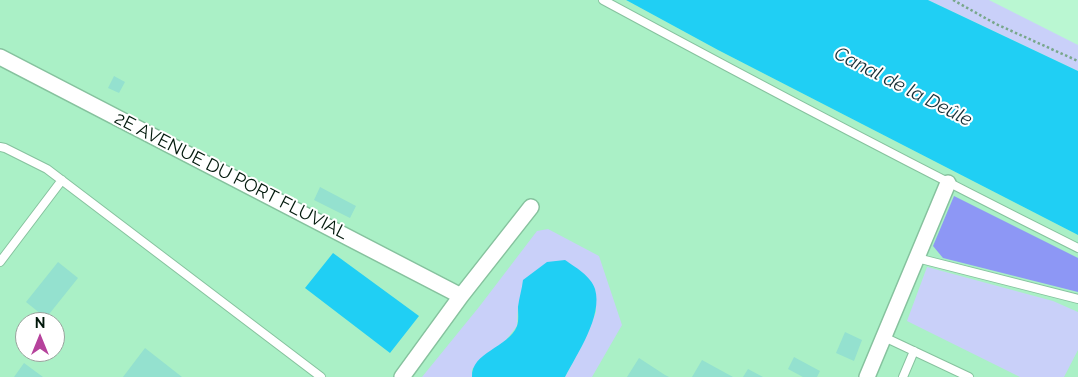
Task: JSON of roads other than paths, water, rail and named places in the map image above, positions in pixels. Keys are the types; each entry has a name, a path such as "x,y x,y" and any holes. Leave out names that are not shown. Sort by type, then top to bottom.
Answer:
{"street":[{"name":"2E AVENUE DU PORT FLUVIAL","path":"0,57 461,296"},
{"path":"867,377 948,183"},
{"path":"402,377 461,296 531,207"}],"lane":[{"path":"603,0 767,89 1078,248"},
{"path":"0,147 48,169 321,377"},
{"path":"0,262 62,180"},
{"path":"917,258 1078,300"},
{"path":"884,337 969,377"},
{"path":"903,377 914,351"}],"water":[{"name":"Canal de la Deûle","path":"626,0 928,0 1078,71 1078,235 718,50"},
{"path":"333,253 419,316 390,353 305,288"},
{"path":"565,260 590,280 595,289 596,300 595,311 588,334 565,377 472,377 473,369 477,362 506,340 517,326 523,280 547,262"}]}
